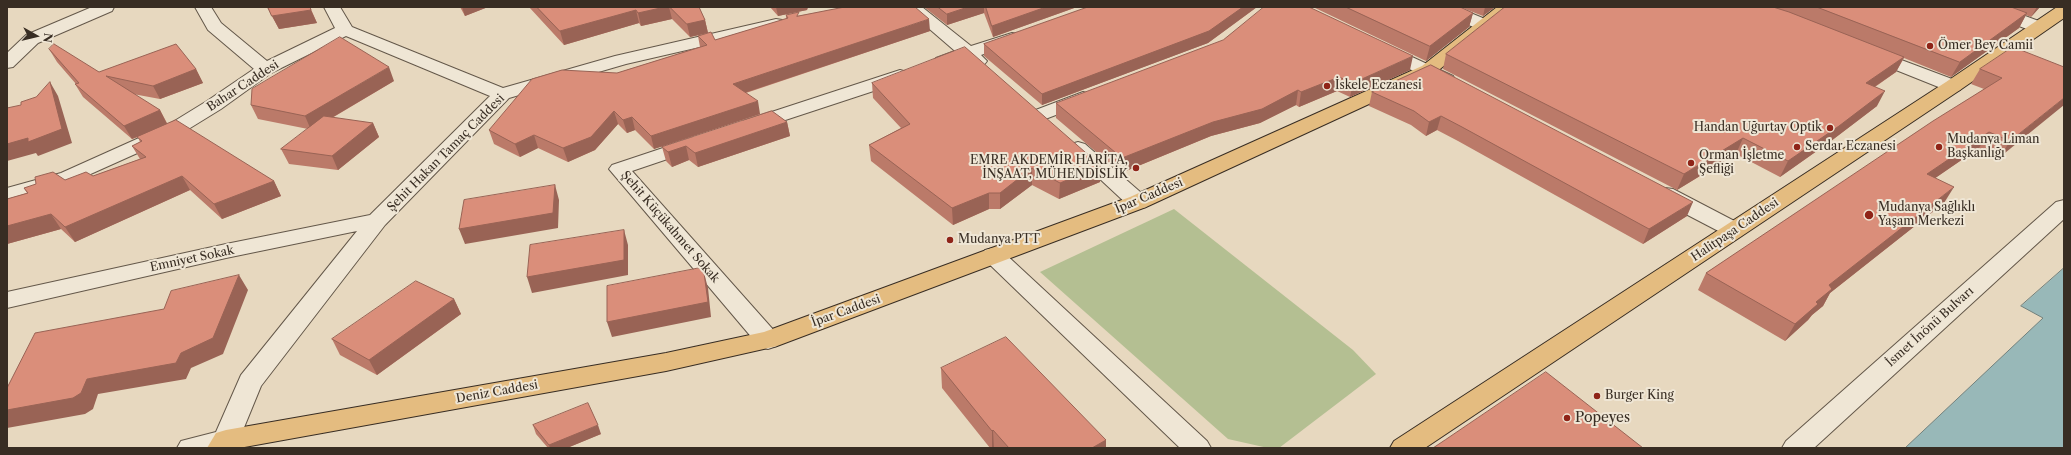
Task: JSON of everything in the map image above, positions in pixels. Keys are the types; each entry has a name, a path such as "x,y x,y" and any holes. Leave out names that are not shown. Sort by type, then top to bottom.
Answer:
{"main road":[{"name":"İpar Caddesi","path":"768,340 992,255 1138,202 1428,70 1508,7"},
{"name":"Halitpaşa Caddesi","path":"1404,448 1953,86 2064,10"},
{"name":"Deniz Caddesi","path":"223,444 666,362 768,340"}],"street":[{"path":"7,63 32,39 106,7"},
{"path":"203,7 214,26 266,69"},
{"path":"332,7 345,30 502,94"},
{"path":"912,7 969,53 992,74"},
{"path":"1442,7 1484,25"},
{"path":"1986,7 2038,27"},
{"name":"Şehit Hakan Tamaç Caddesi","path":"223,444 250,382 378,220 502,94 621,60 793,20"},
{"name":"Bahar Caddesi","path":"7,195 68,177 175,129 214,105 266,69 345,30"},
{"path":"730,132 969,53 1026,32"},
{"path":"7,40 32,39"},
{"path":"1366,40 1463,88"},
{"path":"1860,49 1953,86"},
{"path":"1098,93 1034,110 1138,202"},
{"name":"Şehit Küçükahmet Sokak","path":"708,139 619,169 768,340"},
{"path":"1651,187 1734,230"},
{"name":"İsmet İnönü Bulvarı","path":"1796,448 2064,207"},
{"name":"Emniyet Sokak","path":"7,300 226,251 378,220"},
{"path":"992,255 1197,448"},
{"name":"Deniz Caddesi","path":"190,448 223,444"}],"green space":[{"path":"1174,209 1353,350 1376,374 1279,448 1268,448 1228,439 1040,272"}],"water":[{"path":"2064,268 2064,448 1905,448 2043,318 2021,306"}],"building":[{"path":"268,7 310,7 311,10 272,16"},
{"path":"537,7 665,7 638,13 636,10 560,31"},
{"path":"670,7 699,7 705,20 687,24"},
{"path":"845,7 915,7 929,19 733,84 758,101 651,136 632,117 623,120 614,111 591,137 563,148 534,135 515,144 489,130 532,79 562,70 617,73 707,45 698,36 711,32 715,40 788,18 786,15 799,12 797,16"},
{"path":"938,7 968,7 947,14"},
{"path":"986,7 1046,7 992,26"},
{"path":"1088,7 1243,7 1209,31 1042,94 984,44"},
{"path":"1264,7 1309,7 1413,56 1353,83 1339,77 1301,92 1298,90 1262,109 1213,122 1122,158 1056,103 1223,40"},
{"path":"1346,7 1460,7 1473,13 1430,46"},
{"path":"1505,7 1773,7 1904,57 1866,83 1885,91 1839,126 1788,161 1743,138 1684,174 1446,54"},
{"path":"1817,7 2011,7 2027,13 1960,62"},
{"path":"340,37 389,67 305,116 251,105 252,89"},
{"path":"54,44 99,72 176,44 196,69 153,86 106,76 160,110 124,126 75,84 79,83 49,49"},
{"path":"965,47 1101,166 1060,183 1032,168 1000,193 989,193 952,208 869,145 910,124 872,83"},
{"path":"2013,47 2064,67 2064,98 2010,141 1989,132 1927,174 1954,187 1829,285 1832,289 1816,302 1818,304 1795,324 1706,273 1933,121 2002,78 1980,69"},
{"path":"1431,65 1693,202 1649,229 1441,116 1429,122 1414,111 1372,92"},
{"path":"50,82 62,129 28,142 28,138 7,144 7,108 21,105 21,102 36,97"},
{"path":"772,111 787,122 695,153 686,146 668,152 662,147"},
{"path":"324,116 373,123 332,156 281,149"},
{"path":"176,120 274,181 214,204 182,176 65,227 51,214 7,226 7,199 28,193 24,188 36,184 35,177 53,172 65,180 86,172 93,176 146,157 132,146 142,141 137,137"},
{"path":"555,185 553,213 459,229 464,200"},
{"path":"624,230 624,260 527,277 530,245"},
{"path":"700,268 704,273 708,302 607,322 607,286"},
{"path":"239,275 213,338 181,353 176,363 87,379 81,393 73,398 7,410 7,388 35,333 164,309 171,291"},
{"path":"416,281 454,299 369,360 332,339"},
{"path":"1006,337 1106,440 1092,448 1009,448 993,430 992,431 941,368"},
{"path":"1546,372 1643,448 1433,448 1445,440"},
{"path":"588,403 598,425 549,445 533,425"}],"place":[{"name":"Ömer Bey Camii","path":"1930,46"},
{"name":"İskele Eczanesi","path":"1327,86"},
{"name":"Handan Uğurtay Optik","path":"1830,128"},
{"name":"Serdar Eczanesi","path":"1797,147"},
{"name":"Mudanya Liman Başkanlığı","path":"1939,147"},
{"name":"Orman İşletme Şefliği","path":"1691,163"},
{"name":"EMRE AKDEMİR HARİTA, İNŞAAT, MÜHENDİSLİK","path":"1136,168"},
{"name":"Mudanya Sağlıklı Yaşam Merkezi","path":"1869,215"},
{"name":"Mudanya PTT","path":"950,240"},
{"name":"Burger King","path":"1597,396"},
{"name":"Popeyes","path":"1567,418"}]}
